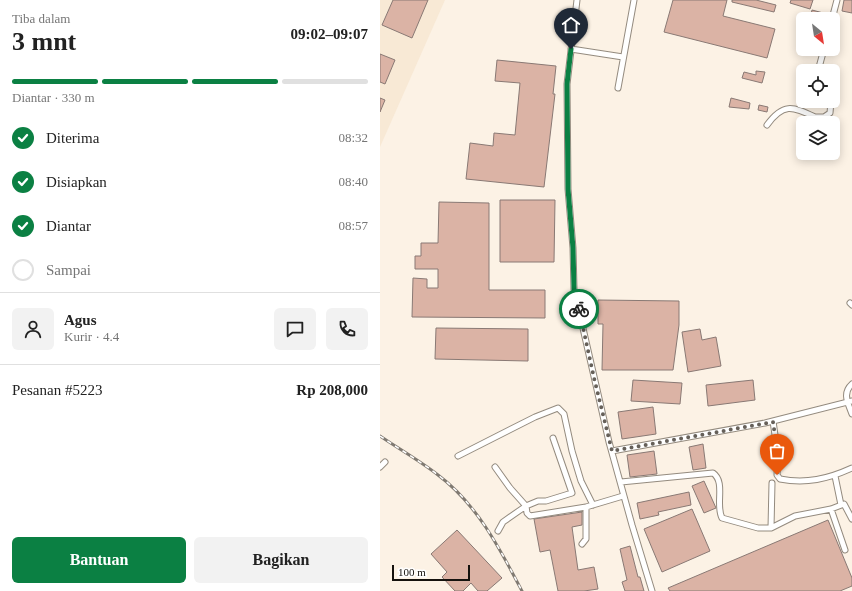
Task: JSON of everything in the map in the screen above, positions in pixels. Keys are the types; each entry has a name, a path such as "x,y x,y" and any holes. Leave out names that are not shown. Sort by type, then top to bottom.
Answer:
{"street":[{"path":"577,0 567,84 568,189 573,248 574,289 594,378 621,482 623,496 652,591"},
{"path":"618,88 634,0"},
{"path":"834,12 837,0"},
{"path":"571,49 624,57"},
{"path":"767,125 776,114 783,109 796,110 812,116"},
{"path":"852,384 847,388 846,393 850,402 852,414"},
{"path":"612,451 773,422 850,402"},
{"path":"458,456 535,417 558,408 564,414 572,451 581,481 593,505"},
{"path":"773,422 778,456 777,475 781,480 799,481 820,479 835,476 852,468"},
{"path":"498,531 503,522 526,506 538,501 546,501 572,493 553,438"},
{"path":"380,467 385,462"},
{"path":"495,467 510,488 526,506 530,516 586,507 623,496"},
{"path":"621,482 713,473 717,476 719,483 719,512 722,518 758,528 771,528 795,516 845,505 852,519"},
{"path":"835,476 841,506"},
{"path":"771,528 772,483"},
{"path":"582,544 586,539 586,507"},
{"path":"831,509 845,550"}],"shaded area":[{"path":"380,0 445,0 380,147"}],"building":[{"path":"393,0 428,0 412,38 382,25"},
{"path":"673,0 727,0 723,16 775,29 767,58 664,32"},
{"path":"732,0 756,0 776,5 774,12 732,2"},
{"path":"791,0 813,0 810,9 790,3"},
{"path":"844,0 852,0 852,13 842,11"},
{"path":"380,54 395,60 385,84 380,82"},
{"path":"497,60 556,66 553,94 555,94 544,187 466,179 470,143 493,146 494,133 515,135 520,83 495,81"},
{"path":"756,71 765,72 762,83 742,78 744,72 756,75"},
{"path":"380,98 385,100 380,112"},
{"path":"731,98 750,103 749,109 729,107"},
{"path":"759,105 768,107 767,112 758,110"},
{"path":"500,200 555,200 554,262 500,262"},
{"path":"439,202 489,203 489,290 545,290 545,318 412,317 413,278 427,279 427,288 438,288 438,269 415,269 415,256 421,256 421,243 438,243"},
{"path":"598,300 679,301 679,325 673,370 602,370 603,324 598,324"},
{"path":"436,328 528,329 528,361 435,359"},
{"path":"700,329 702,340 716,337 721,366 688,372 682,332"},
{"path":"633,380 682,383 680,404 631,401"},
{"path":"753,380 755,400 708,406 706,385"},
{"path":"653,407 656,434 622,439 618,412"},
{"path":"703,444 706,468 693,470 689,447"},
{"path":"654,451 657,474 630,477 627,455"},
{"path":"704,481 716,508 704,513 692,486"},
{"path":"689,492 691,505 658,512 659,515 640,519 637,503"},
{"path":"692,509 710,551 662,572 644,529"},
{"path":"582,512 582,525 572,527 578,570 594,567 598,589 584,591 558,591 550,550 540,552 534,519"},
{"path":"828,520 852,578 852,586 840,591 670,591 668,588"},
{"path":"457,530 502,578 487,591 478,591 471,583 463,591 455,591 442,577 447,572 431,554"},
{"path":"630,546 638,577 640,577 644,591 625,591 622,582 627,580 620,549"}],"railway":[{"path":"380,436 438,475 464,499 476,513 496,543 522,591"}],"way so far":[{"path":"579,309 612,451 773,422 778,456 777,475"}],"route":[{"path":"571,49 567,84 568,189 573,248 574,289 579,309"}]}
